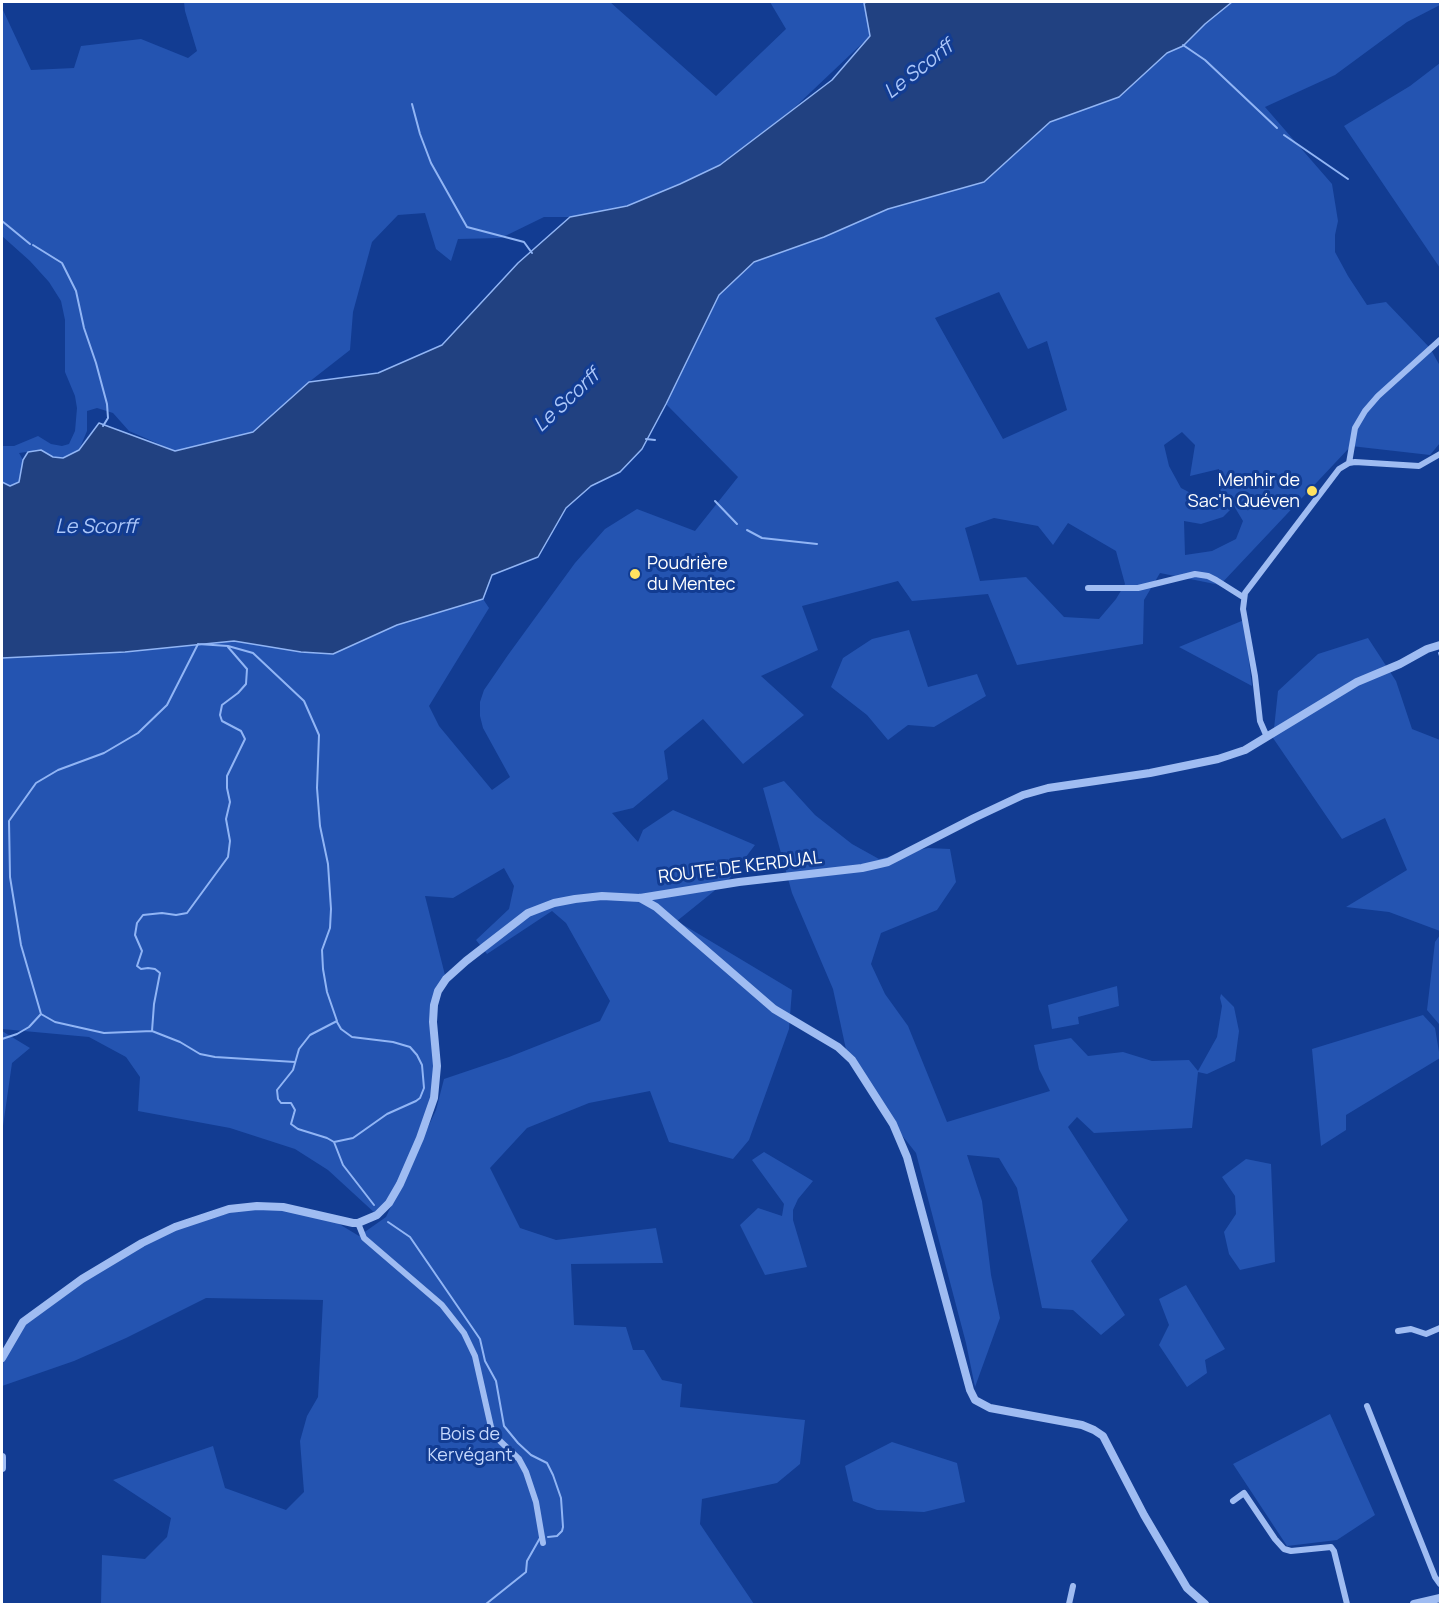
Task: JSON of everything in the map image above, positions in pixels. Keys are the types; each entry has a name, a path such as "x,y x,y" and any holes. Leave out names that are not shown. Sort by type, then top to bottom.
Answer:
{"street":[{"path":"1349,463 1355,428 1365,411 1378,396 1440,340"},
{"path":"1267,737 1260,721 1255,676 1243,609 1243,597 1247,589 1340,469 1355,462 1419,466 1440,454"},
{"path":"1088,588 1138,588 1195,574 1208,576 1243,597"},
{"name":"ROUTE DE KERDUAL","path":"358,1223 385,1209 394,1196 420,1138 434,1098 437,1066 433,1022 438,991 446,979 528,913 545,906 575,899 602,896 640,898 739,882 862,868 888,862 1023,795 1048,788 1150,773 1218,759 1245,750 1357,682 1400,664 1426,649 1440,645"},
{"path":"640,898 656,907 774,1009 838,1047 852,1060 893,1124 902,1143 970,1390 975,1400 990,1408 1082,1425 1103,1436 1144,1515 1187,1588 1205,1605"},
{"path":"2,1358 23,1322 82,1279 142,1243 175,1227 229,1209 257,1206 283,1207 358,1223 364,1238 442,1305 464,1333 475,1356 491,1427 501,1442 519,1459 528,1479 540,1520 543,1543"},
{"path":"1398,1331 1412,1329 1426,1334 1440,1328"},
{"path":"1367,1406 1435,1577 1440,1584"},
{"path":"2,1457 2,1468"},
{"path":"1233,1501 1244,1493 1284,1549 1291,1551 1331,1547 1334,1551 1347,1605"},
{"path":"1069,1605 1073,1586"},
{"path":"1414,1605 1440,1598"}],"green space":[{"path":"184,2 610,2 716,96 786,29 770,2 867,2 864,3 870,36 794,108 721,165 627,206 570,217 544,217 501,238 458,239 451,261 436,249 425,213 398,215 372,242 353,312 350,350 309,382 253,432 175,451 129,431 113,413 97,408 87,411 87,431 79,450 63,458 53,457 41,450 19,453 23,460 19,482 10,486 2,482 2,446 14,446 38,436 51,444 62,446 69,444 75,431 77,408 75,396 65,372 65,320 61,301 49,282 30,261 2,236 2,8 31,70 74,68 81,46 141,39 188,58 197,51"},
{"name":"Bois de Kervégant","path":"1232,2 1440,2 1440,5 1407,22 1335,75 1265,107 1332,184 1338,221 1335,252 1367,305 1386,302 1430,348 1440,366 1440,443 1430,455 1351,446 1220,585 1160,573 1144,600 1143,644 1017,665 988,594 912,601 898,581 802,606 818,650 761,676 804,715 743,764 703,719 664,751 668,779 633,808 612,813 638,842 643,830 673,810 755,845 729,879 677,921 792,990 789,1029 749,1140 733,1159 669,1142 650,1091 589,1103 527,1128 490,1168 520,1228 556,1240 656,1228 663,1263 571,1264 574,1325 626,1327 633,1350 644,1350 662,1380 682,1384 680,1407 805,1420 800,1464 777,1483 702,1499 700,1524 754,1604 101,1604 102,1555 145,1559 167,1537 171,1518 113,1480 213,1446 225,1488 286,1510 304,1492 300,1441 307,1416 318,1397 323,1300 206,1298 74,1361 2,1386 2,1358 17,1330 82,1279 175,1227 257,1206 326,1216 359,1236 386,1217 436,1110 444,1079 509,1057 600,1021 610,1001 566,923 552,911 487,954 476,940 509,909 514,886 504,868 453,898 425,896 446,979 434,1005 437,1081 400,1184 377,1215 328,1170 295,1149 230,1128 138,1111 140,1077 126,1057 89,1037 2,1029 2,657 234,641 301,652 333,654 397,625 483,599 489,608 429,706 439,726 492,790 510,777 483,728 480,702 484,690 575,563 605,529 637,509 695,531 738,477 666,404 719,295 755,262 824,237 888,209 984,182 1050,122 1119,97 1167,53 1183,46","holes":["999,292 1028,349 1047,341 1067,410 1003,439 935,318","1182,432 1195,445 1190,476 1219,469 1221,496 1204,500 1181,488 1169,466 1164,445","1234,506 1243,521 1236,539 1212,551 1185,555 1184,521 1201,524 1223,517","994,518 1038,526 1053,545 1068,523 1116,551 1125,584 1099,619 1064,617 1026,577 980,581 965,528"]},
{"path":"1440,63 1440,268 1344,126 1410,86"},
{"path":"1244,620 1252,686 1179,647"},
{"path":"909,630 928,687 977,674 986,696 934,727 908,725 888,740 867,715 831,687 843,658 872,639"},
{"path":"1368,638 1396,681 1412,729 1440,740 1440,931 1389,912 1346,907 1407,870 1385,818 1342,839 1273,738 1278,691 1318,654"},
{"path":"784,781 815,815 852,844 879,859 928,848 950,849 956,882 937,910 881,933 871,964 885,994 908,1026 947,1122 1050,1091 1039,1069 1034,1045 1071,1038 1088,1056 1123,1052 1152,1061 1189,1060 1198,1071 1217,1037 1222,1006 1221,994 1234,1007 1239,1031 1235,1061 1207,1074 1198,1072 1192,1128 1094,1133 1077,1117 1068,1127 1128,1220 1091,1261 1125,1315 1101,1335 1073,1310 1042,1308 1017,1188 999,1158 967,1155 982,1201 991,1275 1000,1318 975,1387 966,1343 916,1153 893,1124 847,1054 833,989 792,893 763,788"},
{"path":"1440,935 1439,1024 1427,1010 1435,942"},
{"path":"1117,986 1119,1006 1078,1017 1079,1024 1052,1029 1048,1005"},
{"path":"1423,1015 1435,1028 1440,1058 1346,1115 1346,1130 1321,1146 1312,1049"},
{"path":"2,1031 30,1048 12,1063 2,1133"},
{"path":"764,1152 813,1181 798,1199 793,1210 793,1220 807,1267 765,1275 740,1225 758,1208 782,1216 784,1204 752,1160"},
{"path":"1246,1159 1271,1164 1275,1262 1240,1270 1229,1254 1224,1232 1236,1214 1235,1196 1222,1177"},
{"path":"1186,1285 1225,1349 1205,1360 1207,1373 1187,1387 1159,1345 1169,1325 1159,1299"},
{"path":"1330,1414 1375,1515 1337,1540 1287,1546 1233,1464"},
{"path":"892,1442 957,1463 965,1502 924,1512 877,1510 853,1501 845,1466"}],"water":[{"name":"Le Scorff","path":"1232,2 1183,46 1167,53 1119,97 1050,122 984,182 888,209 824,237 754,262 719,295 642,449 620,472 591,486 566,508 538,557 492,575 483,599 397,625 333,654 301,652 234,641 125,652 2,658 2,482 10,486 19,482 23,460 28,452 41,450 53,457 63,458 79,450 99,423 175,451 253,432 309,382 378,373 442,345 518,263 570,217 627,206 720,165 832,80 870,36 864,3"}],"waterway":[{"path":"1183,45 1205,60 1277,128"},
{"path":"412,104 431,163 467,227 524,242 532,253"},
{"path":"1284,135 1348,179"},
{"path":"2,221 30,244"},
{"path":"33,245 62,263 76,291 84,328 107,404 108,418 103,426"},
{"path":"646,439 655,440"},
{"path":"715,501 737,524"},
{"path":"747,530 762,538 817,544"},
{"path":"198,644 228,646 253,653 304,701 319,735 317,788 320,826 328,864 331,909 330,928 322,950 323,969 327,992 337,1021 310,1035 299,1049 293,1070 277,1090 278,1099 281,1103 291,1103 295,1110 291,1124 298,1129 334,1142 343,1165 374,1205"},
{"path":"2,1039 29,1027 41,1014 21,945 10,877 9,821 36,783 58,770 104,753 138,733 167,705 198,644"},
{"path":"152,1031 160,973 155,969 141,969 137,966 142,951 135,935 137,923 143,915 187,913 228,857 230,841 226,819 230,802 227,776 245,739 241,731 222,721 220,715 222,705 246,684 247,669 228,647"},
{"path":"41,1014 55,1022 104,1033 152,1031 180,1042 200,1054 215,1057 295,1062"},
{"path":"334,1142 353,1138 387,1114 416,1101 420,1098 424,1088 422,1065 410,1047 393,1042 352,1037 341,1029 337,1022"},
{"path":"388,1222 410,1237 480,1339 485,1361 496,1381 504,1426 531,1455 547,1463 561,1498 563,1527 557,1536 548,1537"},
{"path":"486,1604 526,1572 527,1561 540,1538"}],"place":[{"name":"Menhir de Sac'h Quéven","path":"1312,491"},
{"name":"Poudrière du Mentec","path":"635,574"}]}
